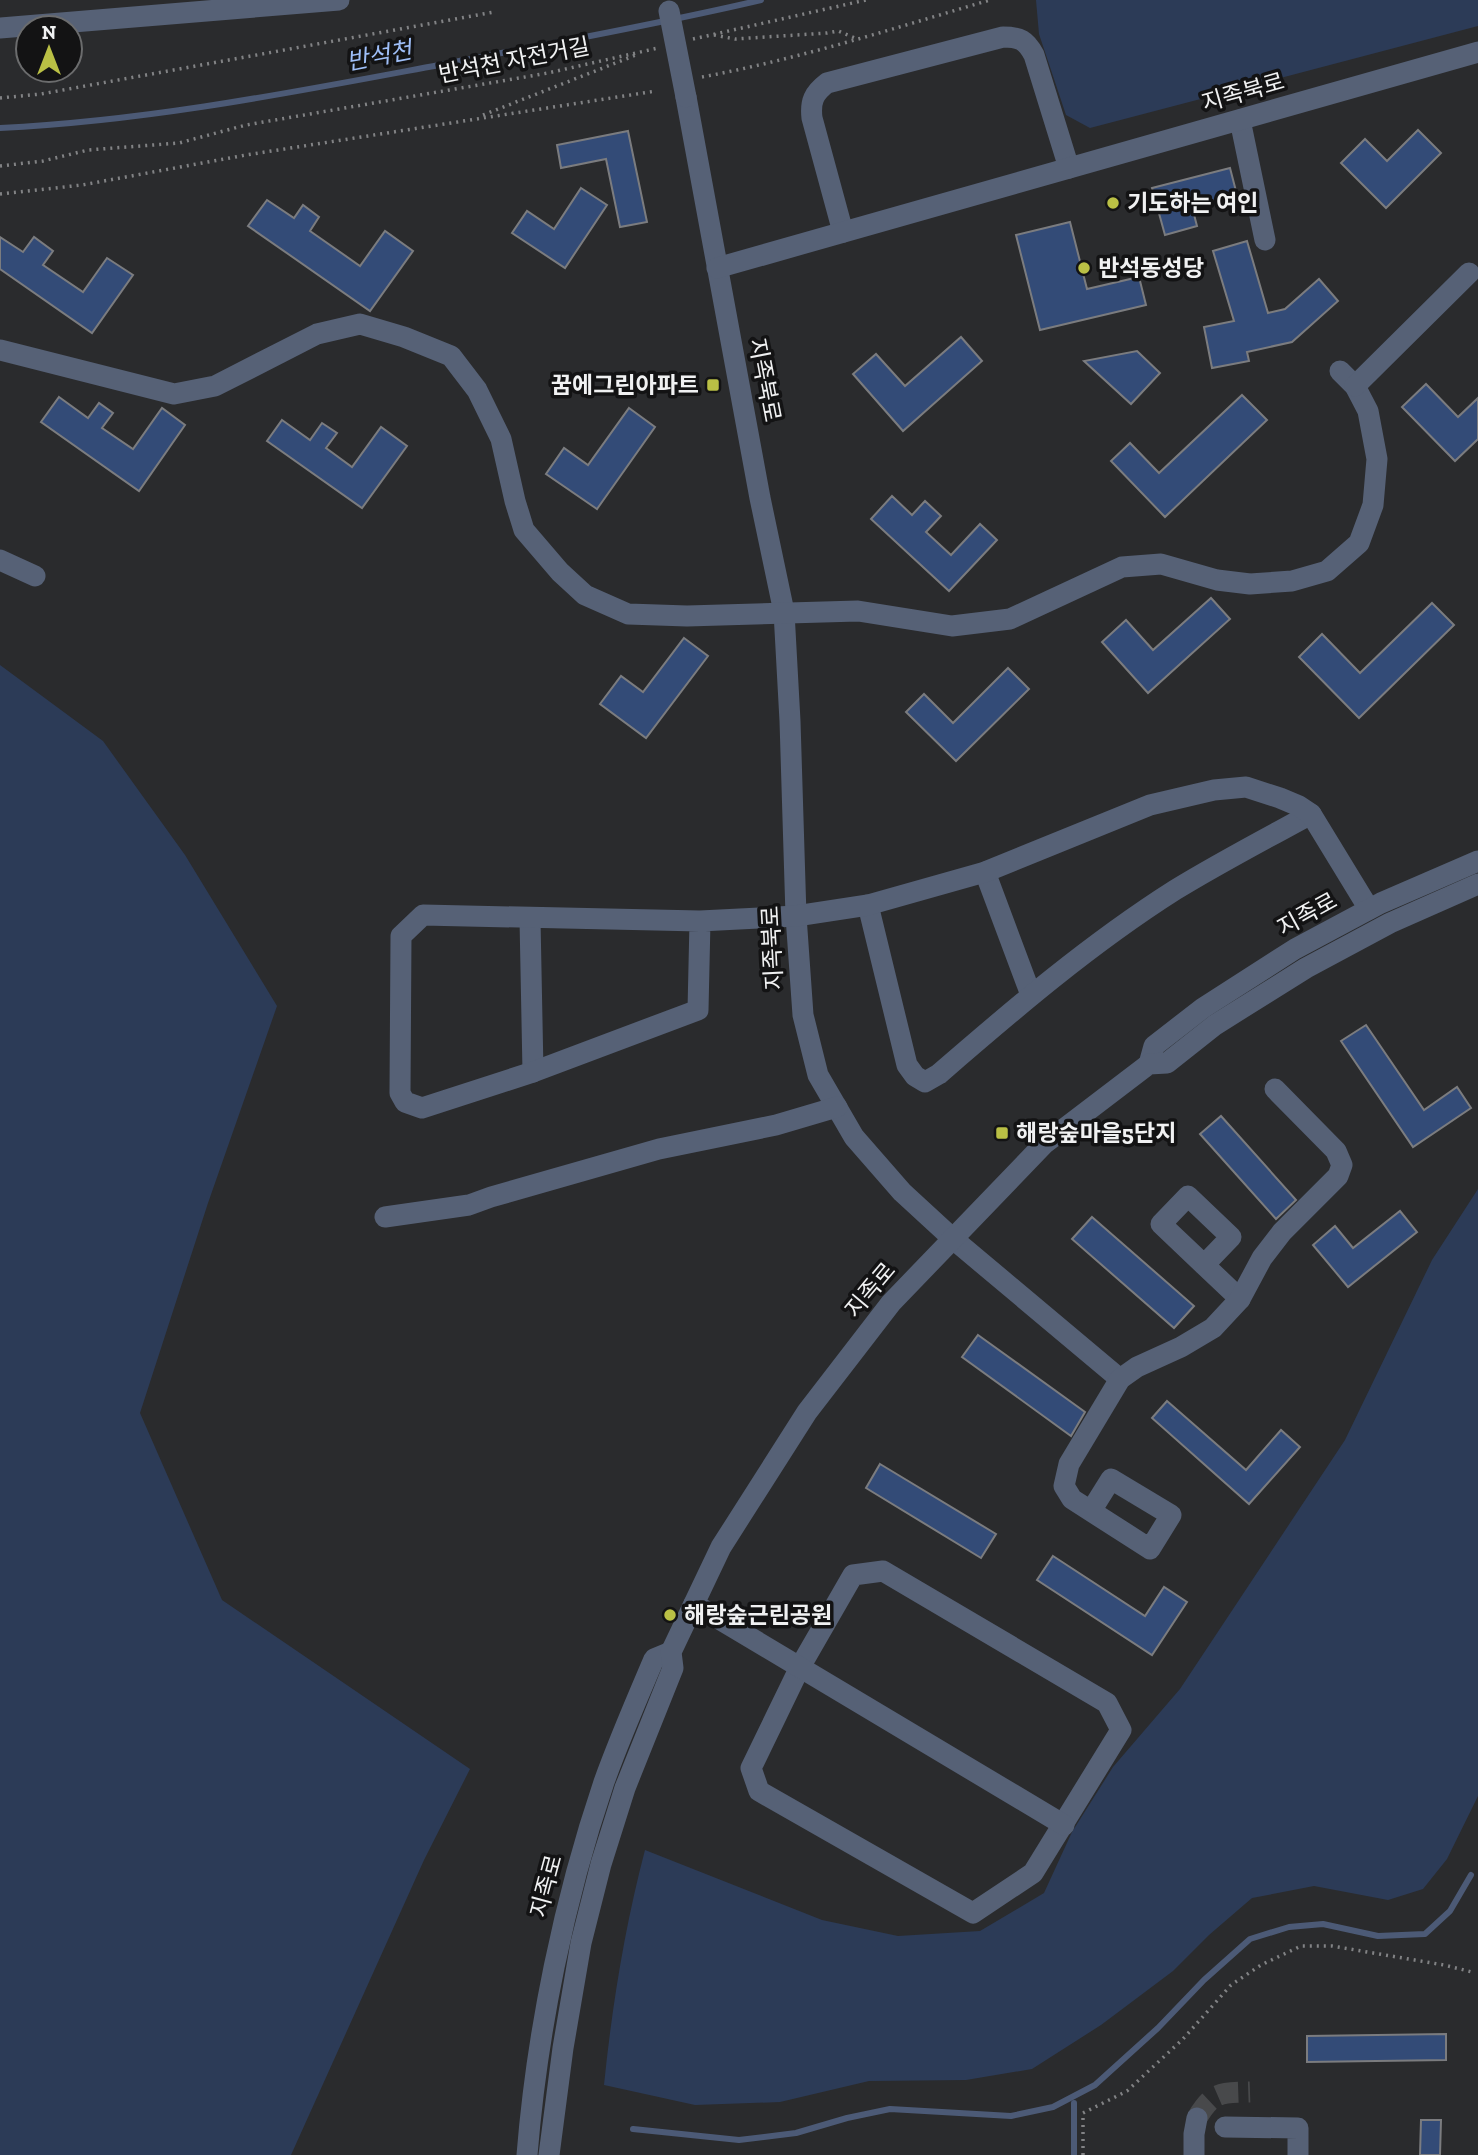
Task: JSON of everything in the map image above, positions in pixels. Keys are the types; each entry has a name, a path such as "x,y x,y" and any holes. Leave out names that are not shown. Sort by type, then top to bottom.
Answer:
{"street":[{"path":"0,28 339,0"},
{"path":"667,6 717,268"},
{"path":"843,232 810,104 817,91 827,83 1003,37 1016,37 1029,45 1034,55 1069,168"},
{"name":"지족북로","path":"1119,1379 952,1238 902,1192 854,1137 818,1075 803,1015 783,612 717,268 1478,52"},
{"path":"1240,120 1265,240"},
{"path":"0,350 174,394 215,386 317,334 360,324 404,337 451,356 477,390 502,439 524,530 584,595 628,614 687,616 858,611 952,626 1010,619 1122,567 1161,564 1217,580 1250,584 1292,581 1327,571 1359,543 1373,505 1377,459 1368,411 1348,378 1469,274"},
{"path":"0,560 35,576"},
{"path":"700,922 698,1010 533,1072 422,1108 405,1102 400,1093 401,936 423,915 700,922 796,916 868,905 985,872 1150,805 1214,790 1246,787 1290,802 1311,814 1369,909"},
{"path":"868,905 907,1065 915,1076 925,1082 939,1074 1031,995 1175,890 1311,814"},
{"name":"지족로","path":"1149,1064 1154,1046 1203,1008 1295,949 1369,909 1478,861"},
{"path":"985,872 1031,995"},
{"name":"지족로","path":"549,2155 563,2048 581,1943 601,1864 625,1788 673,1668 671,1652 721,1547 807,1412 891,1303 1044,1144 1149,1064 1167,1063 1215,1026 1306,968 1390,923 1478,884"},
{"path":"530,919 533,1072"},
{"path":"1091,1511 1072,1499 1064,1486 1069,1464 1119,1379 1213,1328 1240,1299 1262,1258 1282,1231 1338,1176 1342,1165 1336,1151 1275,1089"},
{"path":"385,1217 469,1205 659,1149 776,1125 837,1108"},
{"path":"1204,1265 1240,1299"},
{"path":"883,1571 1107,1703 1121,1730 1033,1874 973,1913 759,1791 751,1768 800,1667 853,1575 883,1571"},
{"path":"694,1604 1064,1825"},
{"name":"지족로","path":"527,2155 541,2044 560,1939 580,1858 605,1780 654,1659 671,1652"},
{"path":"1194,2155 1197,2118"},
{"path":"1225,2127 1298,2127 1298,2155"}],"path":[{"path":"687,41 866,0"},
{"path":"701,78 856,39 990,0"},
{"path":"0,98 41,94 494,12"},
{"path":"712,35 736,38 838,31 856,39"},
{"name":"반석천 자전거길","path":"0,166 43,161 88,150 179,144 246,125 548,73 662,47"},
{"path":"475,118 649,50"},
{"path":"0,194 82,185 246,155 656,91"},
{"path":"1083,2155 1083,2113 1127,2091 1183,2039 1231,1985 1281,1955 1301,1946 1332,1946 1472,1972"}],"shaded area":[{"path":"1036,0 1478,0 1478,26 1090,128 1066,115 1039,34"},
{"path":"0,665 103,741 185,855 277,1006 208,1203 140,1413 222,1600 470,1769 424,1860 291,2155 0,2155"},
{"path":"1478,1189 1478,1796 1447,1859 1423,1889 1388,1900 1314,1886 1252,1898 1173,1971 1101,2025 1032,2069 966,2080 869,2081 780,2102 695,2105 604,2085 620,1966 645,1850 822,1920 898,1936 980,1931 1044,1893 1072,1832 1113,1767 1180,1689 1345,1440 1432,1260"}],"building":[{"path":"1418,130 1441,153 1386,208 1341,163 1365,139 1387,161"},
{"path":"628,131 647,222 620,227 606,159 561,168 557,145"},
{"path":"1230,168 1237,195 1192,207 1197,226 1165,235 1152,188"},
{"path":"581,188 607,205 565,268 512,233 527,211 554,229"},
{"path":"267,200 294,218 303,205 319,217 310,231 360,266 385,231 413,251 370,311 248,226"},
{"path":"1070,222 1087,289 1139,277 1146,305 1040,330 1016,235"},
{"path":"0,237 23,252 34,237 53,251 43,265 83,292 107,258 133,275 92,333 0,269"},
{"path":"1247,241 1268,313 1285,309 1319,279 1338,301 1292,342 1247,352 1249,361 1212,368 1204,327 1234,321 1213,251"},
{"path":"961,337 982,361 903,431 853,374 876,354 905,386"},
{"path":"1137,351 1160,373 1131,404 1084,361"},
{"path":"1426,384 1458,417 1478,398 1478,439 1455,461 1402,407"},
{"path":"1242,395 1267,420 1165,517 1111,461 1130,443 1159,473"},
{"path":"59,397 88,418 99,403 113,413 102,428 133,449 162,408 185,425 139,491 41,422"},
{"path":"629,408 655,427 597,509 546,474 564,448 588,465"},
{"path":"282,420 310,440 322,423 337,433 326,448 352,467 381,427 407,446 362,508 267,441"},
{"path":"892,496 912,515 925,501 941,516 926,532 951,555 980,524 997,540 949,591 871,519"},
{"path":"1211,598 1230,619 1148,693 1102,642 1126,620 1153,650"},
{"path":"1432,603 1454,625 1359,718 1299,657 1322,634 1360,673"},
{"path":"684,638 708,656 646,738 600,704 621,676 643,692"},
{"path":"1008,668 1029,689 956,761 906,712 924,694 953,723"},
{"path":"1366,1025 1424,1110 1457,1087 1471,1108 1413,1147 1341,1041"},
{"path":"1221,1116 1296,1200 1276,1219 1200,1134"},
{"path":"1400,1211 1417,1232 1348,1287 1313,1245 1335,1226 1353,1248"},
{"path":"1092,1217 1194,1306 1174,1328 1072,1239"},
{"path":"978,1335 1085,1412 1071,1436 962,1357"},
{"path":"1167,1401 1246,1470 1281,1430 1300,1447 1249,1504 1152,1418"},
{"path":"880,1464 996,1534 981,1558 866,1488"},
{"path":"1053,1556 1145,1616 1164,1587 1187,1602 1152,1655 1037,1580"},
{"path":"1446,2034 1446,2060 1307,2062 1307,2036"},
{"path":"1421,2120 1441,2120 1440,2155 1420,2155"}],"waterway":[{"name":"반석천","path":"0,128 111,119 275,95 601,34 761,0"},
{"path":"633,2129 739,2140 796,2133 890,2109 1011,2116 1053,2107 1095,2085 1250,1939 1289,1927 1323,1924 1378,1936 1425,1934 1450,1911 1471,1875"},
{"path":"1074,2103 1074,2155"}],"tunnel":[{"path":"1197,2118 1208,2103 1219,2095 1250,2092"}],"place":[{"name":"기도하는 여인","path":"1113,203"},
{"name":"반석동성당","path":"1084,268"},
{"name":"꿈에그린아파트","path":"713,385"},
{"name":"해랑숲마을5단지","path":"1002,1133"},
{"name":"해랑숲근린공원","path":"670,1615"}]}
